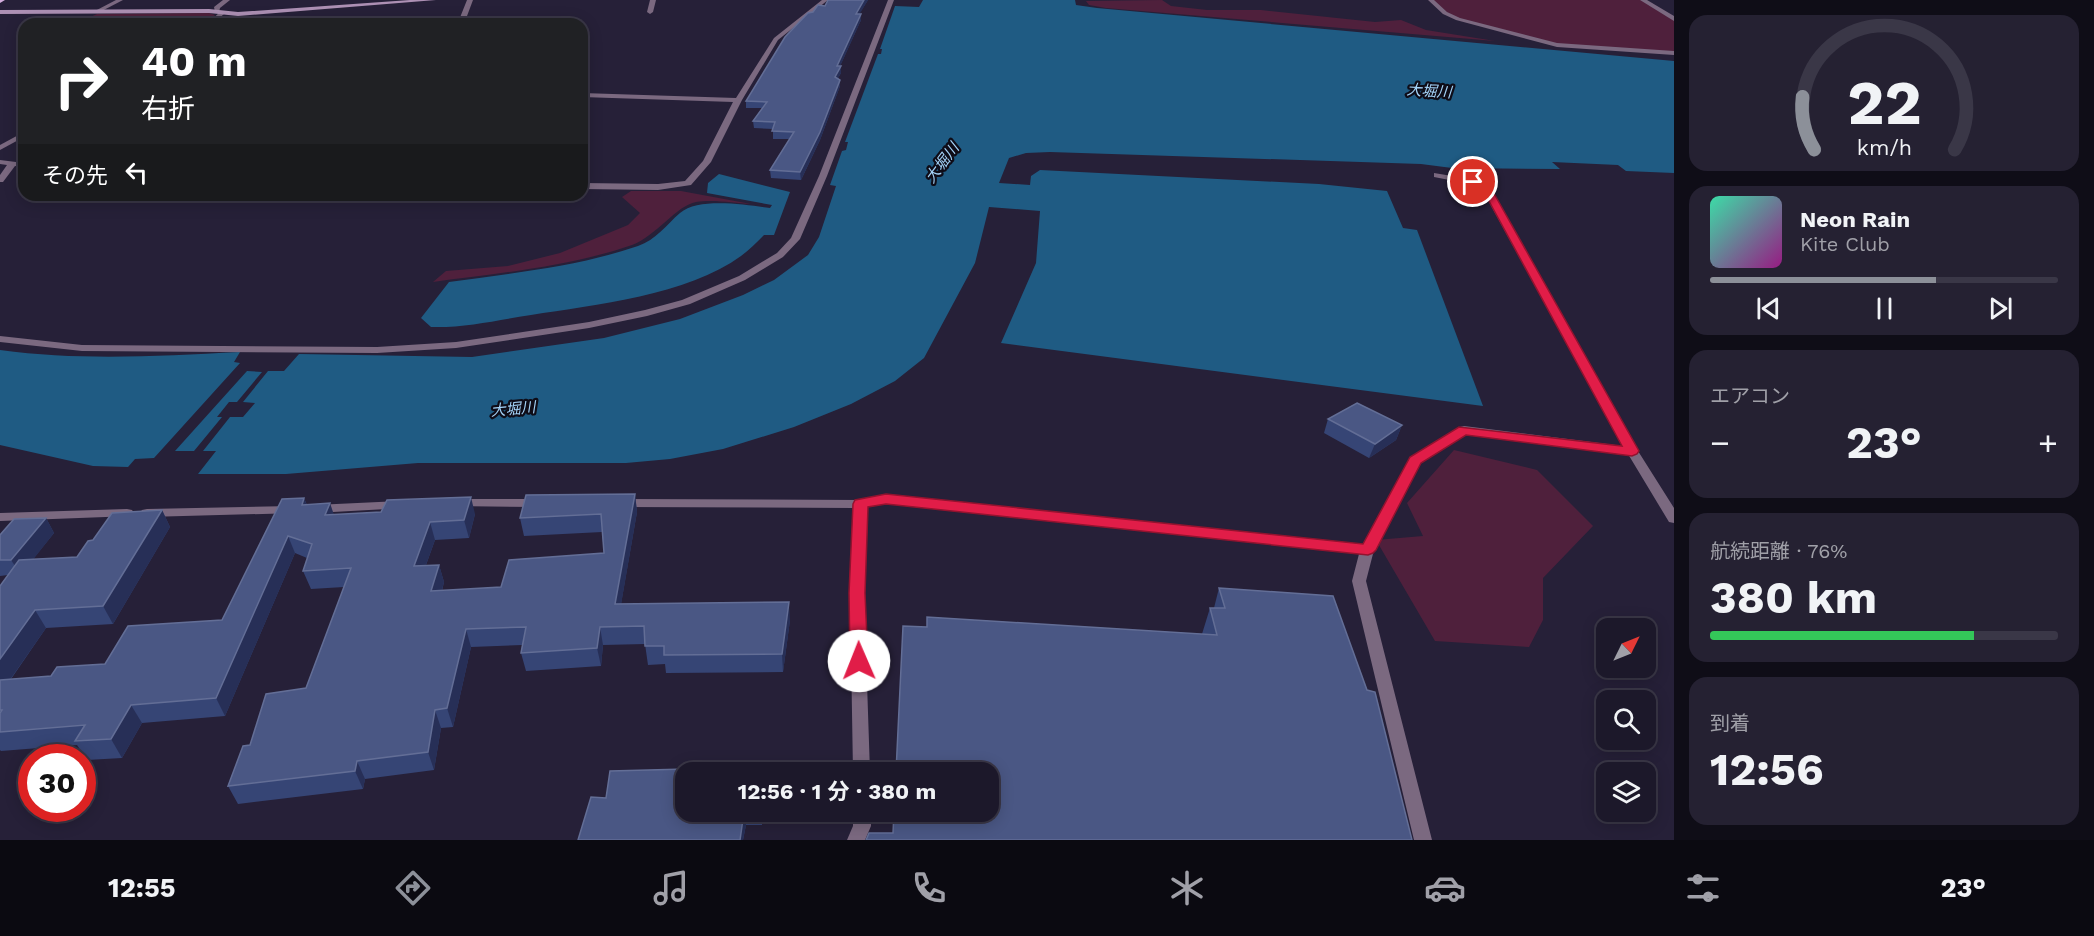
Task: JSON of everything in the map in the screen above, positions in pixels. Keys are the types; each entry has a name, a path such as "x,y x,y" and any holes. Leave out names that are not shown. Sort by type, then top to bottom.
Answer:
{"main road":[{"path":"0,12 219,12 238,14 433,0"}],"street":[{"path":"96,12 120,0"},
{"path":"214,18 219,12 217,7 227,0"},
{"path":"463,18 470,0"},
{"path":"650,12 653,0"},
{"path":"588,186 658,187 688,183 707,162 738,100 776,39 825,0"},
{"path":"0,339 82,348 377,350 456,345 590,325 686,302 742,278 780,255 795,239 823,176 891,0"},
{"path":"1431,0 1458,19 1557,45 1674,53"},
{"path":"1643,0 1674,19"},
{"path":"588,95 738,100"},
{"path":"0,148 18,138"},
{"path":"0,162 18,165"},
{"path":"0,180 12,165"},
{"path":"1437,175 1473,182 1487,190 1632,451 1674,519"},
{"path":"1424,840 1359,581 1368,550 1415,460 1464,430 1632,451"},
{"path":"604,503 861,504 886,499 1368,550"},
{"path":"441,504 557,502"},
{"path":"861,504 857,593 861,762"},
{"path":"0,517 417,505"},
{"path":"856,840 862,822"}],"shaded area":[{"path":"1162,0 1171,6 1207,10 1261,10 1375,22 1401,20 1426,30 1495,41 1106,8 1089,5 1086,1"},
{"path":"1433,0 1644,0 1674,19 1674,53 1557,45 1458,19 1445,13"},
{"path":"209,13 215,15 212,18 88,18 97,14"},
{"path":"631,191 681,191 751,204 696,202 681,209 641,241 608,253 533,268 433,282 446,271 508,266 560,253 628,225 640,213 622,197"},
{"path":"1454,450 1537,470 1593,526 1543,578 1543,620 1529,647 1435,641 1376,540 1423,536 1407,503"}],"water":[{"name":"大堀川","path":"923,0 1075,0 1076,5 1097,8 1674,61 1674,173 1626,171 1618,165 1552,162 1560,169 1452,168 1421,164 1050,152 1026,153 1009,158 999,183 1030,185 1031,176 1040,170 1319,184 1387,191 1403,228 1417,230 1483,406 1001,343 1036,263 1040,211 989,207 975,263 924,358 895,381 851,404 794,427 723,449 670,459 626,463 418,463 286,474 198,474 216,451 203,451 230,417 243,417 255,403 243,402 268,371 284,371 299,354 472,357 604,338 680,319 743,295 774,280 808,255 819,237 836,186 830,185 842,151 846,150 848,142 845,142 878,54 881,54 882,49 880,49 895,6 919,7"},
{"path":"719,174 790,192 774,235 764,235 741,256 719,269 668,289 583,307 456,326 431,327 421,318 449,282 592,259 638,246 656,236 680,213 699,205 723,203 770,208 772,205 707,193 708,183"},
{"path":"0,350 90,357 240,352 234,362 240,363 154,458 135,459 128,467 93,466 0,445"},
{"path":"247,371 262,372 237,402 229,402 217,417 222,417 194,451 175,451"}],"building":[{"path":"828,0 864,0 856,14 861,14 837,66 841,66 835,77 840,80 820,132 800,172 770,170 794,132 772,131 775,122 753,121 767,102 746,101 785,37 808,13 813,12 818,5 825,6"},
{"path":"1357,403 1402,425 1375,444 1328,419"},
{"path":"635,494 615,604 789,602 782,654 664,655 664,646 645,646 644,626 600,627 597,648 521,653 526,627 466,629 447,708 435,710 428,752 357,761 355,771 228,786 243,746 250,745 266,694 306,688 351,568 303,571 312,544 288,536 216,698 131,705 111,739 75,741 85,725 0,732 2,710 0,710 0,680 51,676 57,667 105,664 128,626 222,620 282,499 304,498 302,505 330,503 325,515 381,512 387,500 471,497 464,520 430,522 414,566 439,565 431,591 501,587 509,560 604,553 601,514 520,518 526,495"},
{"path":"162,510 103,606 35,610 0,659 0,586 19,560 77,557 88,541 93,540 112,513"},
{"path":"46,518 11,560 0,560 0,535 14,519"},
{"path":"1219,588 1333,596 1367,690 1375,692 1412,840 866,840 869,833 893,833 894,822 999,822 999,762 896,762 903,626 927,627 927,617 1217,635 1210,608 1225,608"},
{"path":"675,769 675,822 743,822 740,840 578,840 591,797 606,798 610,771"}],"route":[{"path":"859,661 857,593 861,504 886,499 1368,550 1415,460 1464,430 1632,451 1487,190 1473,182"}]}
